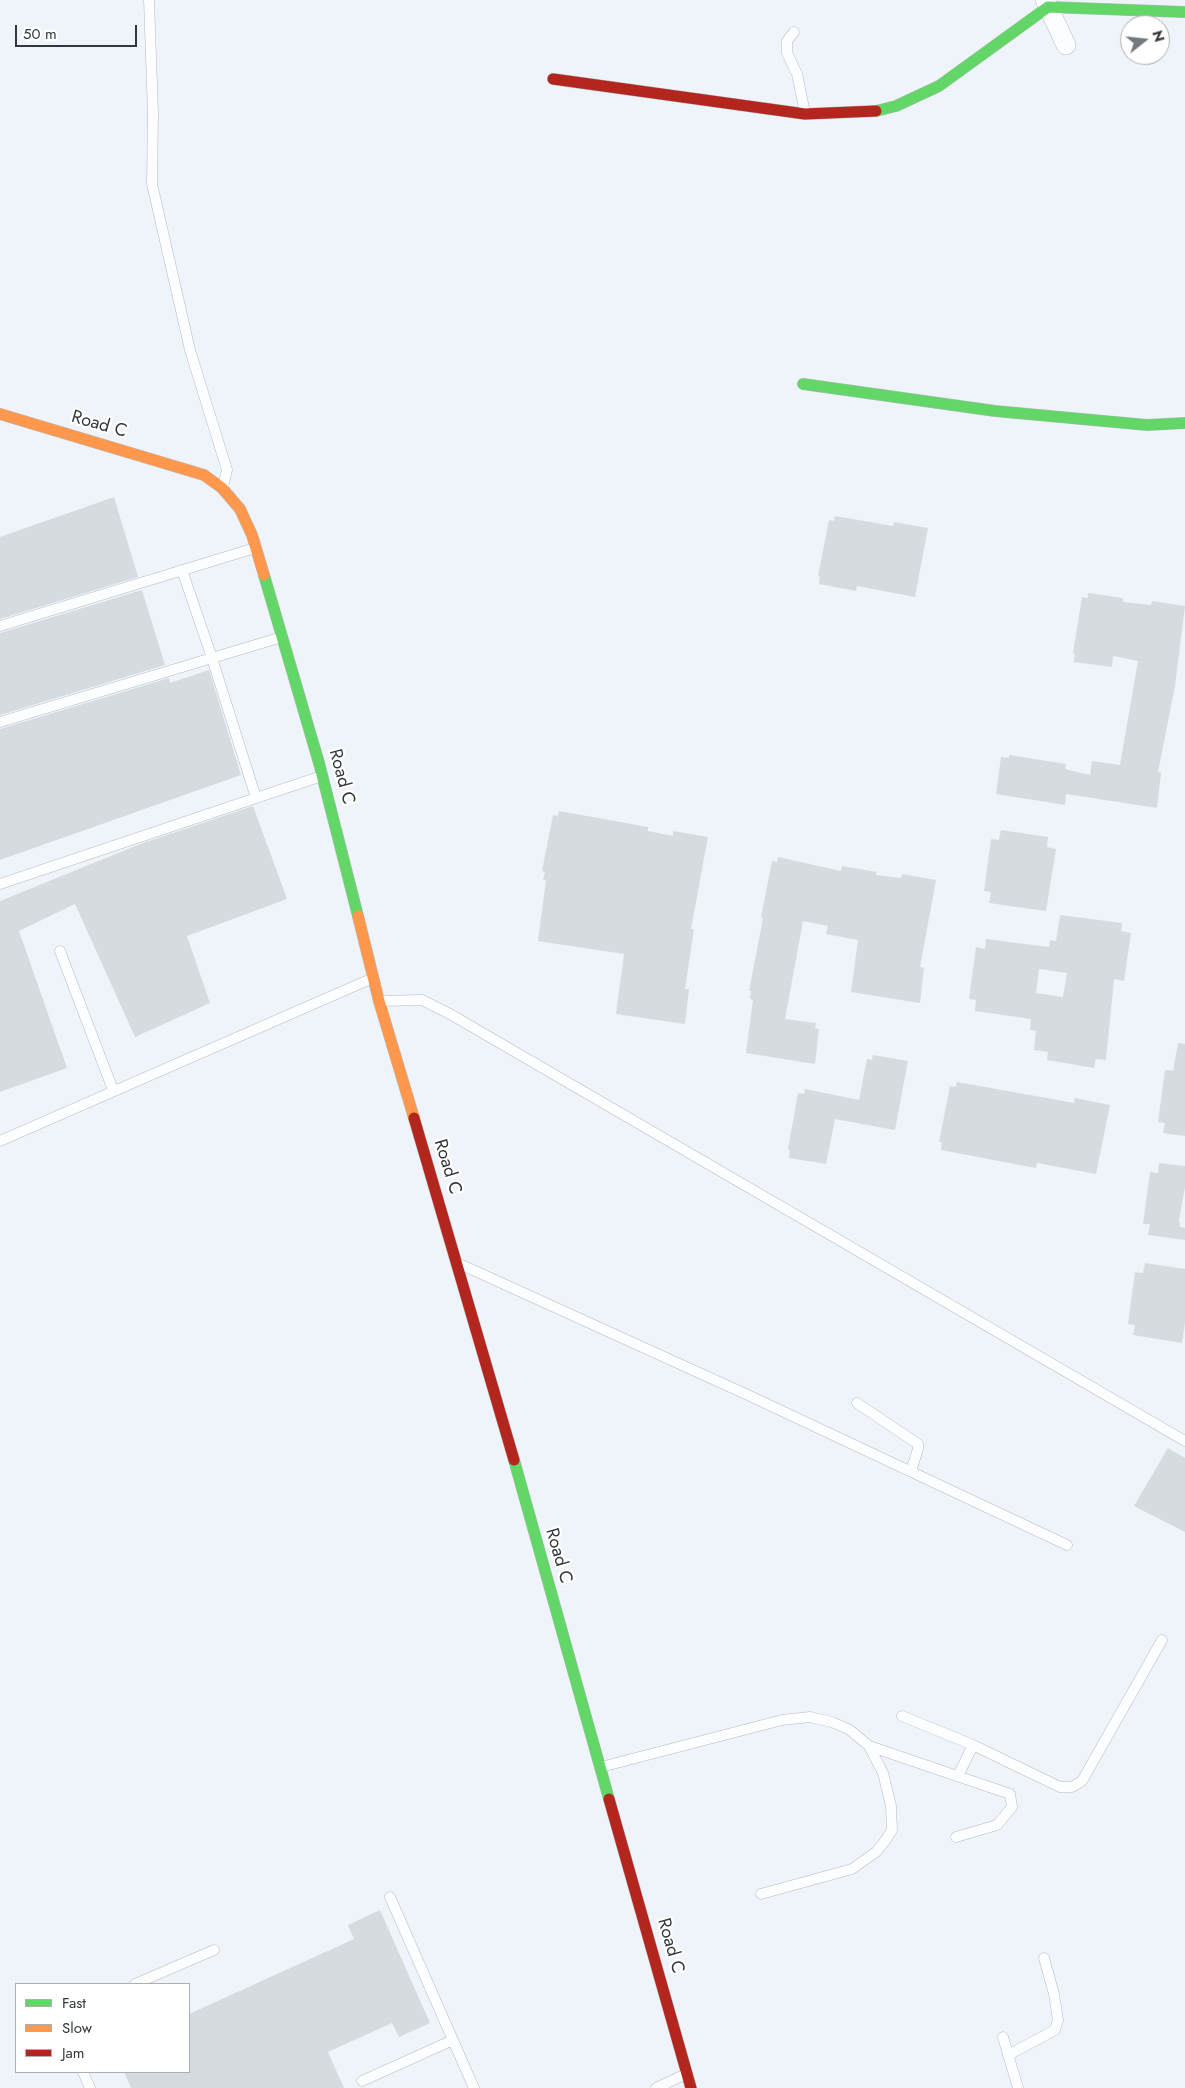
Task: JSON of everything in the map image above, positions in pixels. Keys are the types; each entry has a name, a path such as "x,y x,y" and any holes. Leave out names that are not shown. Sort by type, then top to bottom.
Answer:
{"street":[{"path":"1046,3 1066,44"},
{"path":"553,79 805,114 870,113 923,95 986,54 1046,3 1183,8"},
{"path":"803,384 995,411 1147,425 1185,423"},
{"name":"Road C","path":"0,414 197,473 222,488 240,509 256,548 323,776 379,1000 458,1264 691,2088"}],"lane":[{"path":"149,0 153,113 152,184 190,350 226,470 222,488"},
{"path":"794,32 787,41 787,53 799,80 805,114"},
{"path":"0,626 256,548"},
{"path":"182,570 256,798"},
{"path":"0,722 283,637"},
{"path":"0,884 323,776"},
{"path":"60,951 113,1090"},
{"path":"0,1141 113,1090 374,978"},
{"path":"379,1000 422,1000 450,1014 1185,1441"},
{"path":"458,1264 1067,1544"},
{"path":"857,1403 918,1444 911,1472"},
{"path":"902,1716 973,1745 1060,1787 1072,1787 1082,1781 1162,1640"},
{"path":"601,1767 782,1720 810,1718 832,1722 850,1730 869,1746 1010,1794 1012,1807 997,1825 956,1837"},
{"path":"958,1776 973,1745"},
{"path":"761,1894 852,1869 876,1852 885,1841 892,1830 891,1806 883,1773 869,1746"},
{"path":"390,1897 474,2088"},
{"path":"137,1983 214,1950"},
{"path":"1008,2055 1055,2030 1058,2020 1054,1994 1044,1958"},
{"path":"1003,2037 1018,2088"},
{"path":"362,2081 453,2040"},
{"path":"83,2073 90,2088"},
{"path":"656,2088 687,2073"}],"building":[{"path":"114,497 138,577 0,619 0,537"},
{"path":"835,516 893,526 894,522 928,528 915,597 857,586 856,591 819,584 820,577 818,576 829,520 834,521"},
{"path":"142,590 165,665 0,715 0,633"},
{"path":"1088,593 1123,598 1123,602 1151,605 1152,601 1185,606 1175,686 1158,772 1161,773 1157,808 1066,794 1065,805 996,794 1001,757 1009,758 1009,755 1066,764 1065,769 1090,775 1092,761 1120,765 1138,661 1113,656 1112,667 1074,662 1075,654 1073,653 1082,597 1088,598"},
{"path":"209,670 241,775 0,860 0,729 169,678 170,683"},
{"path":"253,806 287,899 187,936 210,1003 135,1037 75,904 19,931 67,1068 0,1092 0,901 143,843"},
{"path":"559,811 648,827 648,831 673,836 673,831 708,837 691,929 694,929 685,989 689,989 685,1024 616,1014 624,954 538,941 546,880 543,880 545,872 542,871 553,815 558,816"},
{"path":"1001,830 1048,837 1047,847 1056,849 1046,911 989,903 991,892 984,891 991,839 999,840"},
{"path":"778,857 841,871 842,866 877,872 876,875 901,878 902,874 936,880 920,967 924,968 920,1003 851,992 858,940 826,934 828,926 803,921 785,1019 816,1023 815,1028 819,1029 815,1064 746,1053 753,1000 750,999 751,991 749,991 763,918 761,917 772,861 777,862"},
{"path":"1060,915 1122,923 1121,931 1131,933 1124,981 1114,979 1106,1060 1096,1059 1094,1068 1047,1060 1048,1052 1034,1050 1036,1031 1030,1030 1031,1019 975,1011 976,1000 969,999 976,947 985,949 986,939 1049,947 1050,940 1056,941","holes":["1039,969 1067,973 1063,997 1036,993"]},
{"path":"1178,1043 1185,1044 1185,1136 1163,1133 1165,1123 1158,1122 1165,1070 1173,1071"},
{"path":"873,1055 908,1061 895,1130 835,1119 826,1164 789,1158 790,1150 788,1149 798,1093 804,1094 805,1089 859,1100 867,1059 872,1060"},
{"path":"957,1082 1074,1103 1075,1098 1110,1105 1096,1174 1037,1163 1036,1168 941,1150 942,1142 939,1142 950,1086 956,1087"},
{"path":"1159,1163 1185,1166 1185,1187 1179,1220 1180,1227 1185,1228 1185,1240 1148,1235 1150,1224 1143,1224 1150,1172 1158,1173"},
{"path":"1145,1263 1185,1269 1185,1323 1182,1343 1133,1335 1135,1325 1128,1324 1135,1272 1143,1273"},
{"path":"1168,1448 1185,1458 1185,1532 1134,1506"},
{"path":"380,1910 430,2023 399,2037 392,2023 328,2052 344,2088 131,2088 124,2073 190,2073 190,2014 354,1939 348,1925"}],"traffic: fast":[{"path":"876,111 896,106 939,86 1048,7 1184,12"},
{"path":"803,384 995,411 1147,425 1185,423"},
{"path":"264,575 319,763 358,916"},
{"path":"514,1460 609,1799"}],"traffic: slow":[{"path":"0,414 204,475 222,488 240,509 252,535 264,575"},
{"path":"358,916 379,1001 414,1118"}],"traffic: jam":[{"path":"553,79 805,114 876,111"},
{"path":"414,1118 514,1460"},
{"path":"609,1799 691,2088"}]}
